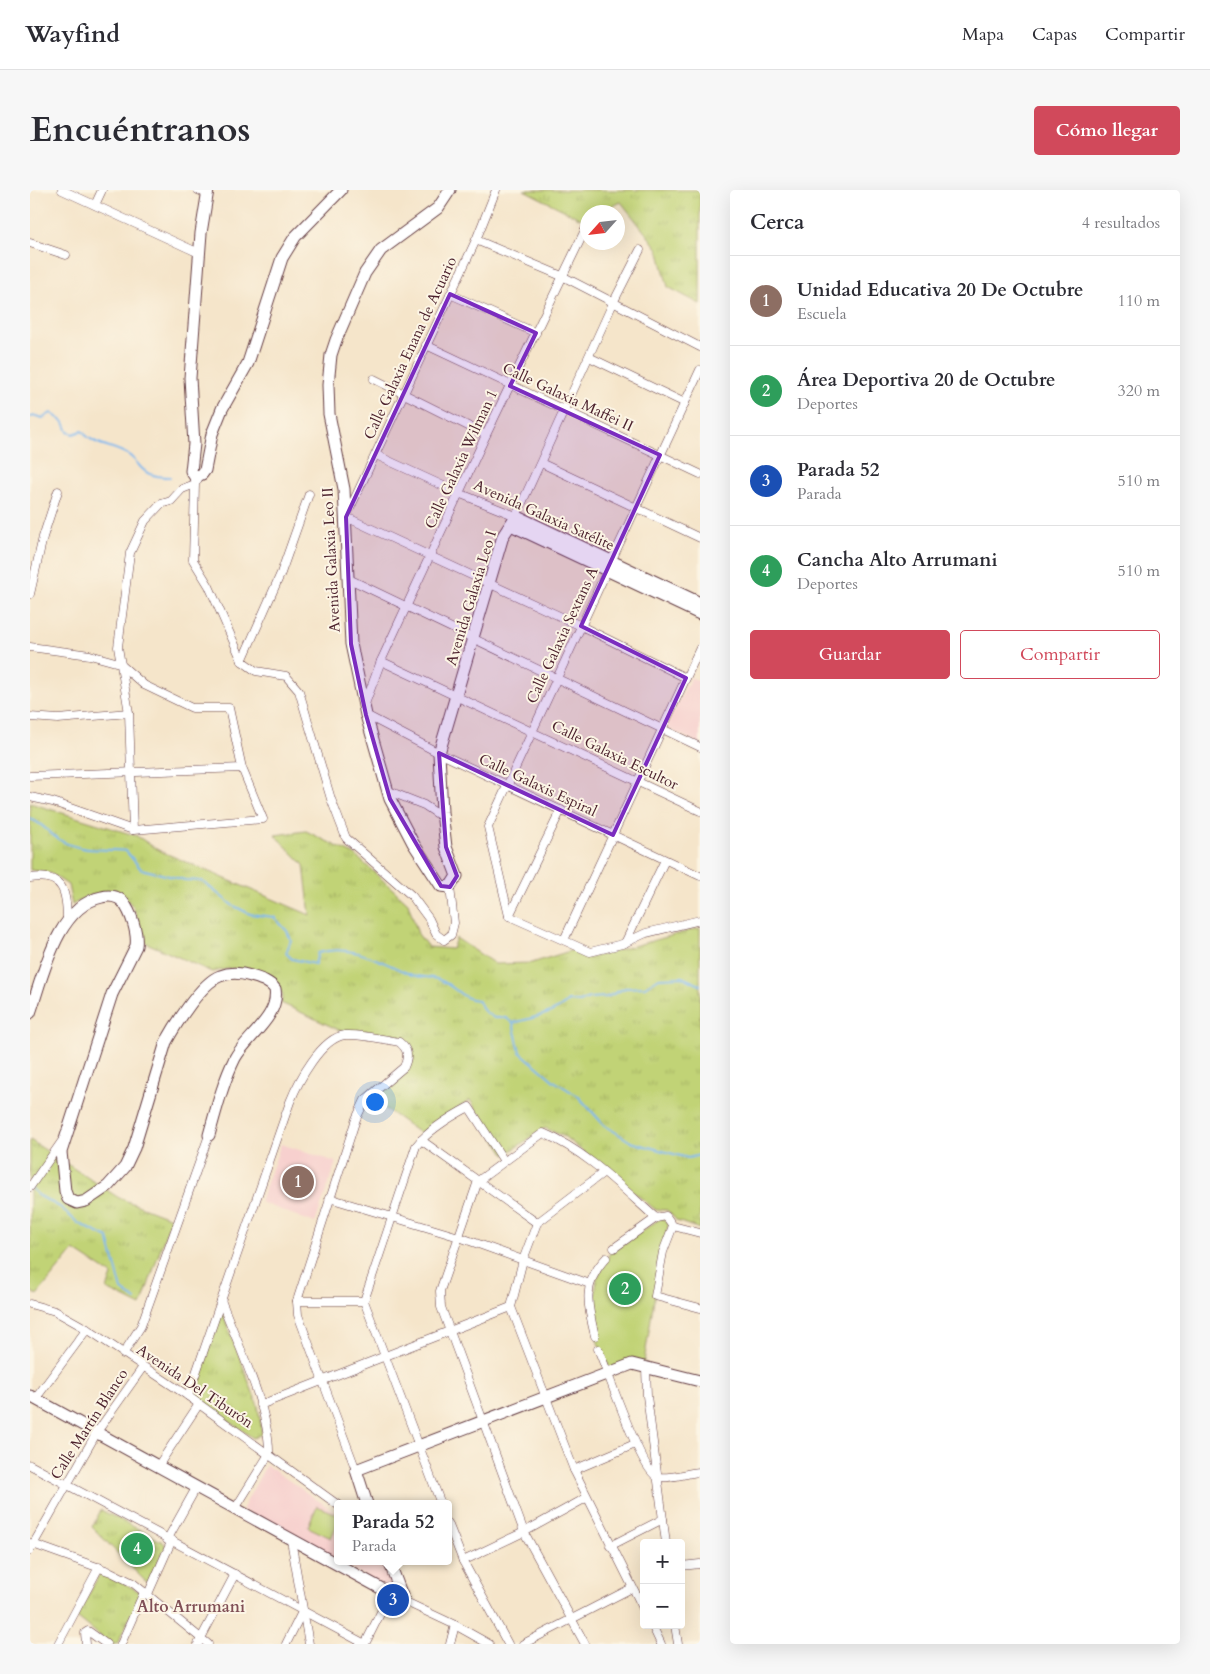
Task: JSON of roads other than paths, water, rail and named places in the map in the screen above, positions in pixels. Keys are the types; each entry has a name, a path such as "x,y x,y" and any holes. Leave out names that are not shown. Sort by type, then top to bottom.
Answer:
{"street":[{"path":"62,190 199,253"},
{"path":"95,205 102,190"},
{"path":"133,830 129,713 119,663 118,648 130,553 145,521 162,504 171,501 182,489 197,480 205,470 209,446 222,409 248,362 282,258 299,232 341,190"},
{"name":"Avenida Galaxia Leo II","path":"450,190 438,208 390,242 365,272 331,355 328,385 329,414 341,474 346,517 351,644 365,710 386,790 402,824 437,882 445,888 450,887"},
{"name":"Calle Galaxia Enana de Acuario","path":"346,517 476,240 496,190"},
{"path":"205,191 190,385 194,444 191,471 197,480 193,560 209,586 242,661 256,671 286,676 299,691 346,838 412,896 429,919 436,934 444,940 451,935 454,923 450,887"},
{"path":"476,240 564,277 700,347"},
{"name":"Calle Galaxia Wilman 1","path":"365,710 381,661 461,494 486,435 580,242"},
{"path":"30,243 66,255"},
{"name":"Avenida Galaxia Leo I","path":"450,887 455,883 456,876 446,847 442,817 439,753 503,536 514,521 613,303 640,250"},
{"path":"450,294 536,333"},
{"name":"Calle Galaxia Maffei II","path":"426,345 700,474"},
{"path":"589,358 685,402"},
{"name":"Calle Galaxia Sextans A","path":"509,916 488,827 700,370"},
{"path":"374,380 486,435"},
{"name":"Avenida Galaxia Satélite","path":"376,455 609,566 700,614"},
{"path":"541,463 700,538"},
{"path":"30,594 43,537 58,491"},
{"path":"242,661 281,573 309,494"},
{"path":"346,517 581,626 686,678"},
{"name":"Avenida Galaxia Satélite","path":"609,566 700,603"},
{"path":"347,578 407,609 474,638 557,680 700,747"},
{"path":"30,647 90,655 119,663 144,685 192,708 229,708 242,768 263,820 133,830 53,802 30,796"},
{"path":"564,940 700,648"},
{"name":"Calle Galaxia Escultor","path":"381,661 457,695 700,811"},
{"name":"Calle Galaxis Espiral","path":"365,710 439,753 700,876"},
{"path":"30,717 58,718 129,713"},
{"path":"30,776 242,768"},
{"path":"386,790 424,805 442,817"},
{"path":"561,810 509,916 590,952 625,942 646,933 700,920"},
{"path":"625,942 665,860"},
{"path":"30,878 50,877 63,887 67,905 67,921"},
{"path":"30,1013 56,940 67,921 74,913 100,897 114,896 120,900 127,909 137,943 112,994 64,1137 61,1165 65,1191 72,1202 82,1203 108,1186 125,1167 134,1148 166,1042 179,1021 215,979 229,974 247,975 272,985 276,996 265,1018 236,1056 141,1326 123,1354"},
{"path":"188,1396 290,1102 306,1070 328,1043 340,1036 398,1042 404,1046 408,1054 407,1061 404,1067 365,1100 356,1119 328,1198 297,1301 298,1315 366,1500"},
{"path":"439,1500 364,1301 416,1146 421,1140 454,1115 469,1107 504,1161"},
{"path":"585,1644 524,1532 441,1307 440,1291 478,1181 543,1133 563,1141 604,1172 656,1218"},
{"path":"30,1187 64,1137"},
{"path":"421,1140 537,1223"},
{"path":"604,1172 537,1223 523,1260 511,1307 586,1498 640,1603"},
{"path":"328,1198 459,1237 590,1284"},
{"path":"614,1248 656,1218 666,1216 673,1226 700,1233"},
{"path":"673,1226 663,1252 655,1296 700,1308"},
{"path":"595,1336 588,1297 590,1284 596,1269 606,1258"},
{"path":"221,1300 260,1405 269,1454 235,1509"},
{"path":"297,1301 364,1301"},
{"name":"Avenida Del Tiburón","path":"30,1304 55,1311 87,1329 188,1396 334,1502"},
{"path":"260,1405 511,1307"},
{"path":"87,1329 33,1397 334,1564"},
{"path":"598,1349 635,1444 651,1474 658,1477 700,1472"},
{"path":"356,1470 632,1364 700,1381"},
{"name":"Calle Martín Blanco","path":"31,1546 97,1432 143,1367"},
{"path":"646,1368 647,1396 665,1539"},
{"path":"158,1466 199,1404"},
{"path":"574,1470 635,1444"},
{"path":"30,1465 365,1644 390,1594"},
{"path":"121,1644 196,1488"},
{"path":"462,1561 524,1532 586,1498"},
{"path":"610,1546 663,1520"},
{"path":"452,1534 462,1561 508,1644"},
{"path":"290,1540 309,1644"},
{"path":"31,1546 99,1567 133,1583 199,1641 208,1644"},
{"path":"685,1566 700,1564"},
{"path":"336,1565 489,1644"},
{"path":"390,1565 404,1601"},
{"path":"58,1644 99,1567"},
{"path":"199,1641 235,1574"},
{"path":"523,1644 632,1588"},
{"path":"286,1644 303,1610"},
{"path":"450,1644 455,1625"},
{"path":"654,1629 661,1644"},
{"path":"676,1629 678,1644"},
{"path":"86,1644 85,1633 88,1631 106,1644"}],"waterway":[{"path":"30,417 43,418 51,413 64,422 68,432 73,434 82,431 92,440 124,452 147,473 170,477"},
{"path":"30,819 66,843 83,848 126,851 141,869 185,880 202,881 232,905 250,914 274,917 287,931 291,940 286,953 292,959 315,964 318,953 343,950 366,955 412,975 435,978 442,981 463,996 478,1000 484,1011 494,1018 506,1018 513,1023 550,1012 568,1001 580,1002 589,998 607,997 625,988 645,987 659,978 682,977 700,985"},
{"path":"513,1023 520,1052 554,1081 578,1096 604,1125 631,1142 688,1158 700,1155"},
{"path":"31,1188 38,1195 60,1207 78,1223 108,1238 122,1290 136,1300"}],"place":[{"name":"Unidad Educativa 20 De Octubre","path":"298,1182"},
{"name":"Área Deportiva 20 de Octubre","path":"625,1289"},
{"name":"Cancha Alto Arrumani","path":"137,1549"},
{"name":"Parada 52","path":"393,1600"}],"district":[{"name":"Alto Arrumani","path":"191,1607"}]}
